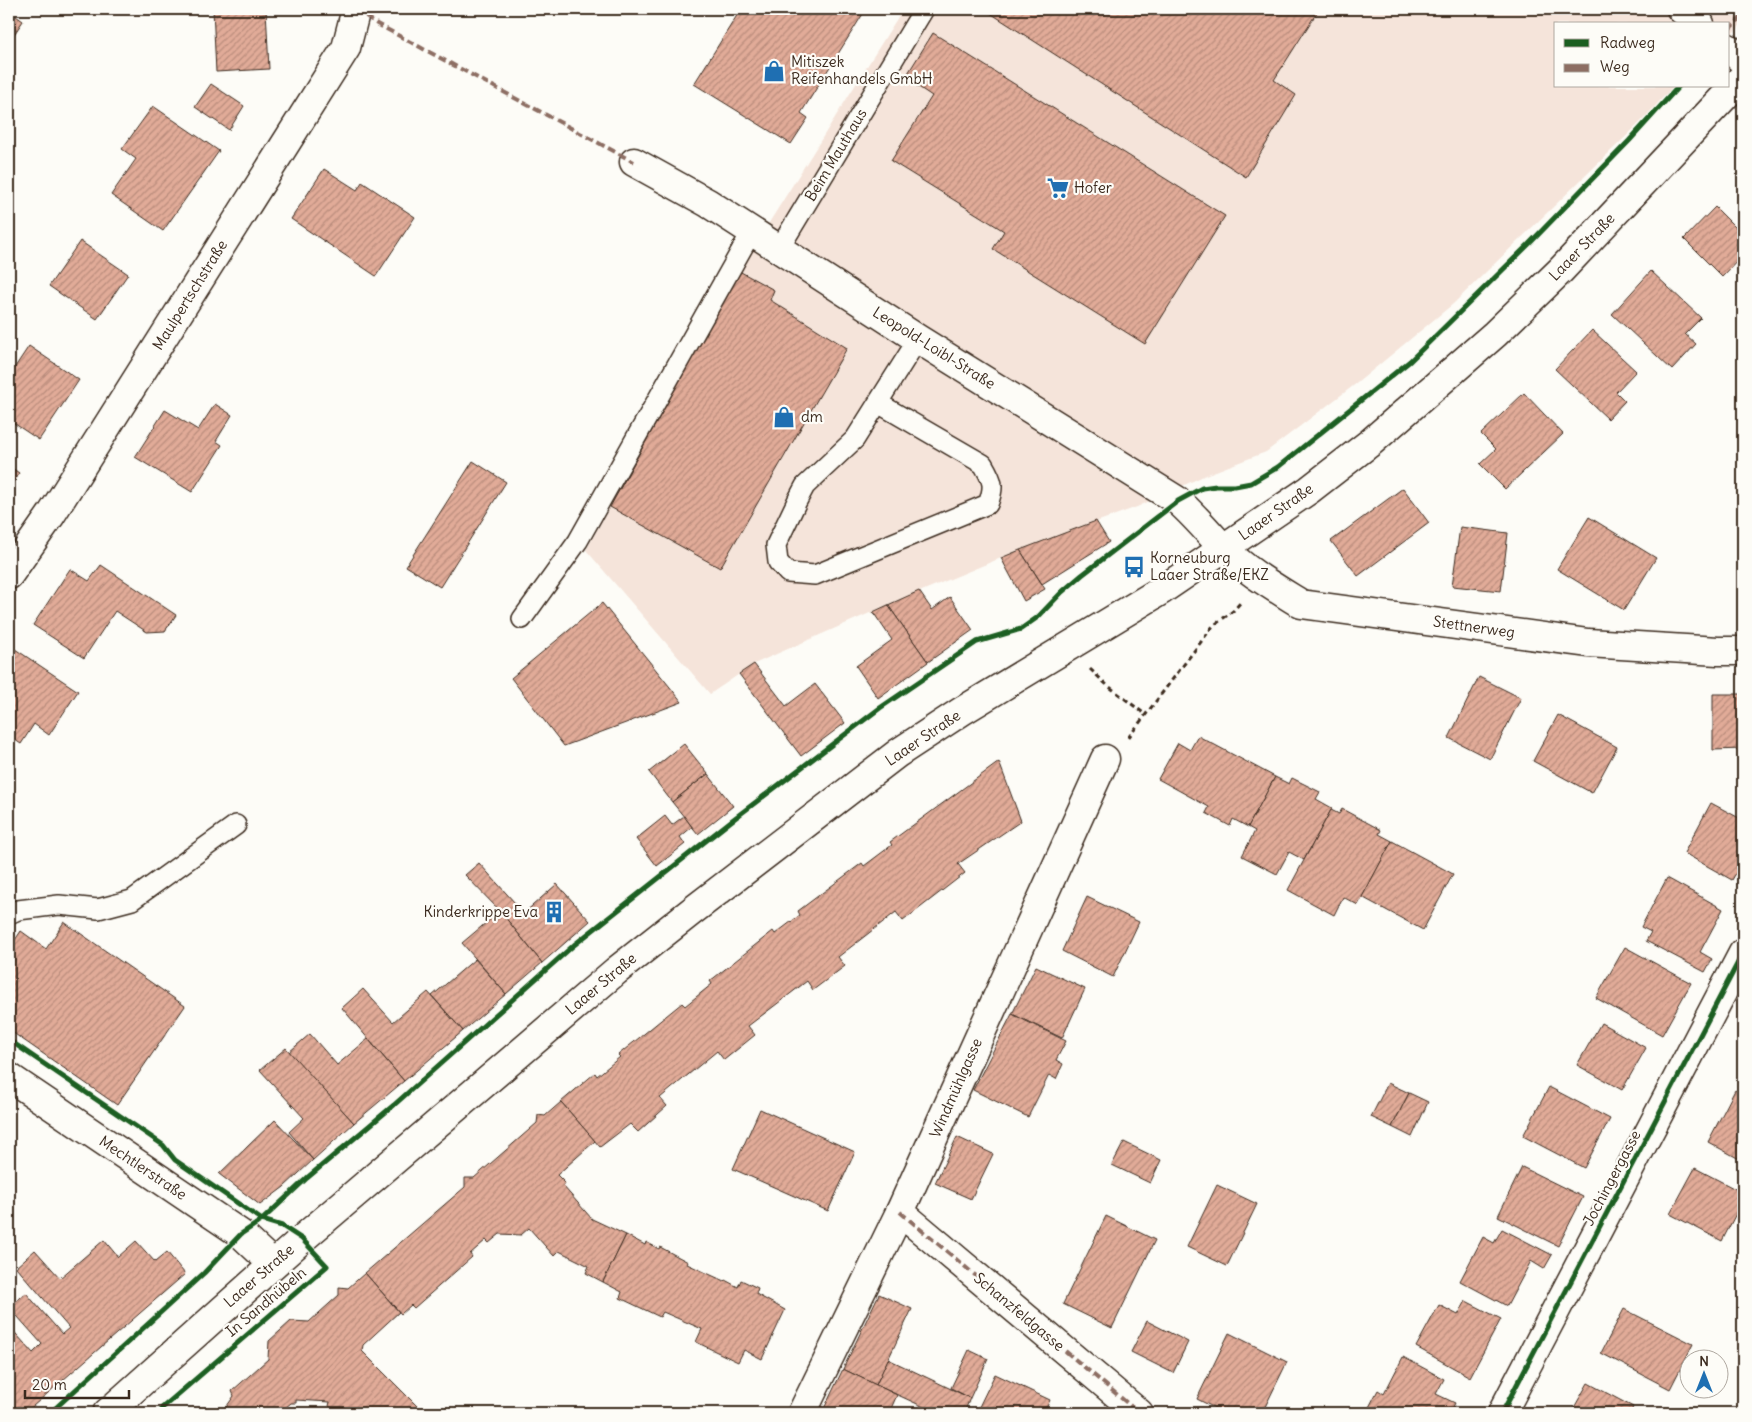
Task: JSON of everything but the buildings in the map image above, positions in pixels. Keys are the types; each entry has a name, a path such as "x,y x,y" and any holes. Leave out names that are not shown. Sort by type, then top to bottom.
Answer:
{"street":[{"name":"Maulpertschstraße","path":"9,575 52,515 346,48 356,9"},
{"path":"1681,9 1697,22"},
{"path":"1730,50 1743,61"},
{"name":"Laaer Straße","path":"107,1413 273,1264 616,971 692,911 898,753 1162,590 1309,490 1371,442 1495,334 1561,270 1743,77"},
{"name":"Leopold-Loibl-Straße","path":"634,162 708,203 918,340 1178,501 1195,516 1224,549"},
{"name":"Stettnerweg","path":"1224,549 1261,580 1301,604 1588,643 1743,651"},
{"name":"Windmühlgasse","path":"802,1413 900,1212 1105,759"},
{"name":"Jochingergasse","path":"1502,1413 1743,953"},
{"name":"Mechtlerstraße","path":"10,1080 241,1234 273,1264"},
{"name":"Schanzfeldgasse","path":"900,1212 1139,1413"}],"lane":[{"name":"Beim Mauthaus","path":"779,249 924,9"},
{"path":"522,619 578,541 752,232"},
{"path":"878,403 983,464 994,489 988,504 815,575 788,573 778,562 776,544 805,486 855,439 918,340"},
{"path":"9,914 18,910 59,906 98,909 132,900 236,825"}],"path":[{"path":"1105,759 1128,738 1213,626 1233,611 1261,580"},
{"path":"1071,646 1090,670 1146,715"}],"shaded area":[{"path":"903,9 1743,9 1743,23 1730,36 1730,22 1554,22 1554,88 1676,88 1453,304 1357,383 1266,452 1208,474 1137,507 1020,550 888,605 754,664 710,694 586,550 745,261"}],"marked path":[{"path":"356,9 377,24 634,162"},
{"path":"1730,28 1743,16"},
{"path":"900,1212 1139,1413"}],"cycle path":[{"path":"50,1413 204,1273 241,1234 262,1220 307,1178 394,1105 574,945 731,821 880,708 977,642 1021,629 1038,617 1062,592 1082,575 1178,501 1202,488 1251,483 1278,467 1410,361 1528,245 1629,141 1677,88"},
{"path":"1502,1413 1743,953"},
{"name":"In Sandhübeln","path":"9,1040 163,1145 175,1160 262,1220 282,1226 302,1239 327,1266 162,1408 162,1413"}],"place":[{"name":"Mitiszek Reifenhandels GmbH","path":"774,71"},
{"name":"Hofer","path":"1058,188"},
{"name":"dm","path":"784,417"},
{"name":"Korneuburg Laaer Straße/EKZ","path":"1134,567"},
{"name":"Kinderkrippe Eva","path":"554,912"}]}
